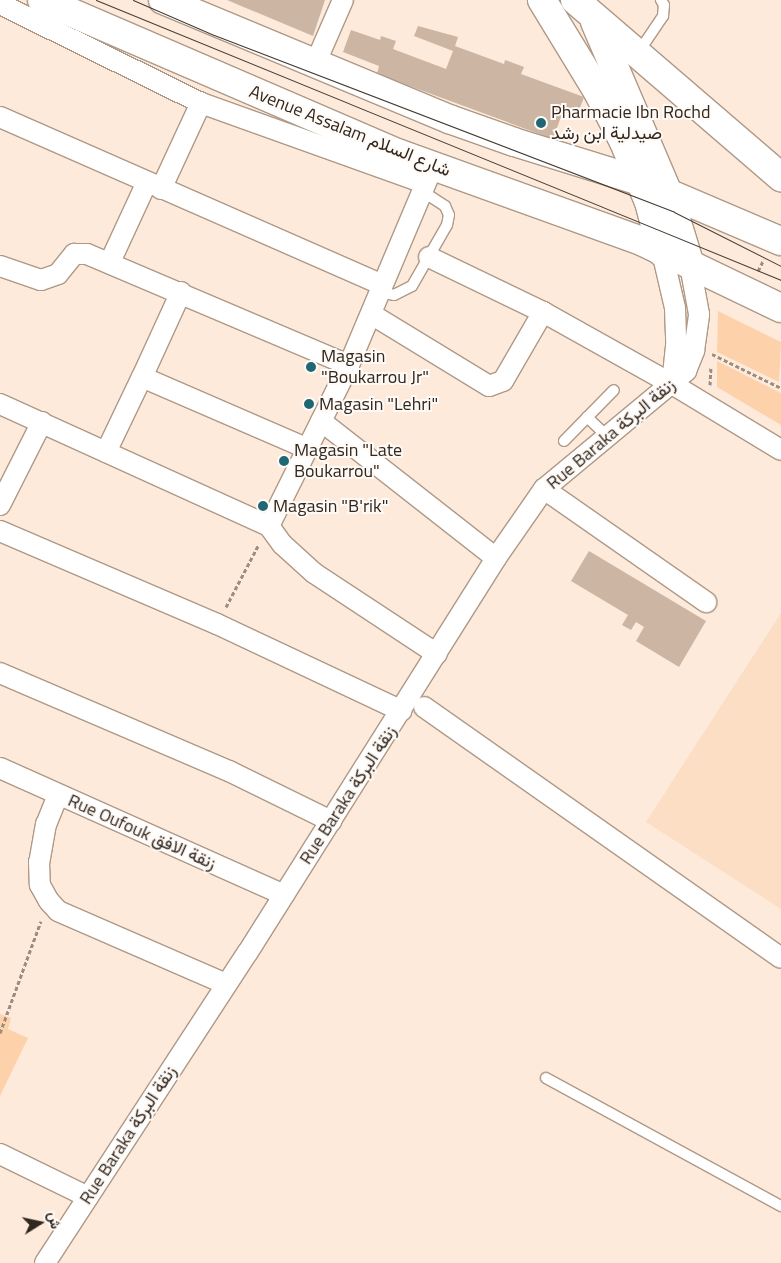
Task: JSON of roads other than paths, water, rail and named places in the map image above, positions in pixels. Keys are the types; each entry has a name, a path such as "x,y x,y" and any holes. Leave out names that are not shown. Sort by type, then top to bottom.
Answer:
{"main road":[{"name":"Avenue Assalam شارع السلام","path":"42,0 313,118 427,180 628,236 781,308"},
{"path":"163,0 315,64 514,142 640,181 781,241"},
{"path":"542,0 598,90 640,181 662,252"},
{"path":"584,8 781,177"},
{"path":"584,8 668,193 690,265"}],"street":[{"path":"315,64 343,0"},
{"path":"0,4 201,103 427,180 349,365 306,448 269,526"},
{"path":"110,262 201,103"},
{"path":"0,116 381,288"},
{"path":"0,266 41,280 58,274 68,260 80,252 110,262 349,365"},
{"path":"662,252 675,308 676,346 672,384"},
{"path":"429,258 543,312 672,384 781,450"},
{"name":"Rue Baraka زنقة البركة","path":"45,1263 402,711 496,558 544,489 672,384 690,363 699,314 690,265"},
{"path":"106,452 181,292"},
{"path":"371,314 489,386 503,381 543,312"},
{"path":"142,376 306,448"},
{"path":"0,404 269,526 282,544 314,573 437,654"},
{"path":"321,421 496,558"},
{"path":"0,505 42,422"},
{"path":"544,489 706,602"},
{"path":"0,531 217,624 402,711"},
{"path":"0,673 229,771 331,821"},
{"path":"424,707 781,958"},
{"name":"Rue Oufouk زنقة الافق","path":"0,768 284,895"},
{"path":"58,795 46,824 39,862 40,885 49,902 58,911 226,984"},
{"path":"0,1154 88,1197"}],"lane":[{"path":"636,54 663,16 664,5 661,0"},
{"path":"381,288 394,295 407,291 429,258 447,225 449,215 427,180"},
{"path":"564,441 614,390"},
{"path":"588,417 607,436"},
{"path":"546,1078 781,1206"}],"tram line":[{"path":"96,0 781,280"},
{"path":"133,0 214,35 674,212 781,266"}],"place":[{"name":"Pharmacie Ibn Rochd صيدلية ابن رشد","path":"541,123"},
{"name":"Magasin \"Boukarrou Jr\"","path":"311,367"},
{"name":"Magasin \"Lehri\"","path":"309,404"},
{"name":"Magasin \"Late Boukarrou\"","path":"284,461"},
{"name":"Magasin \"B'rik\"","path":"263,506"}]}
